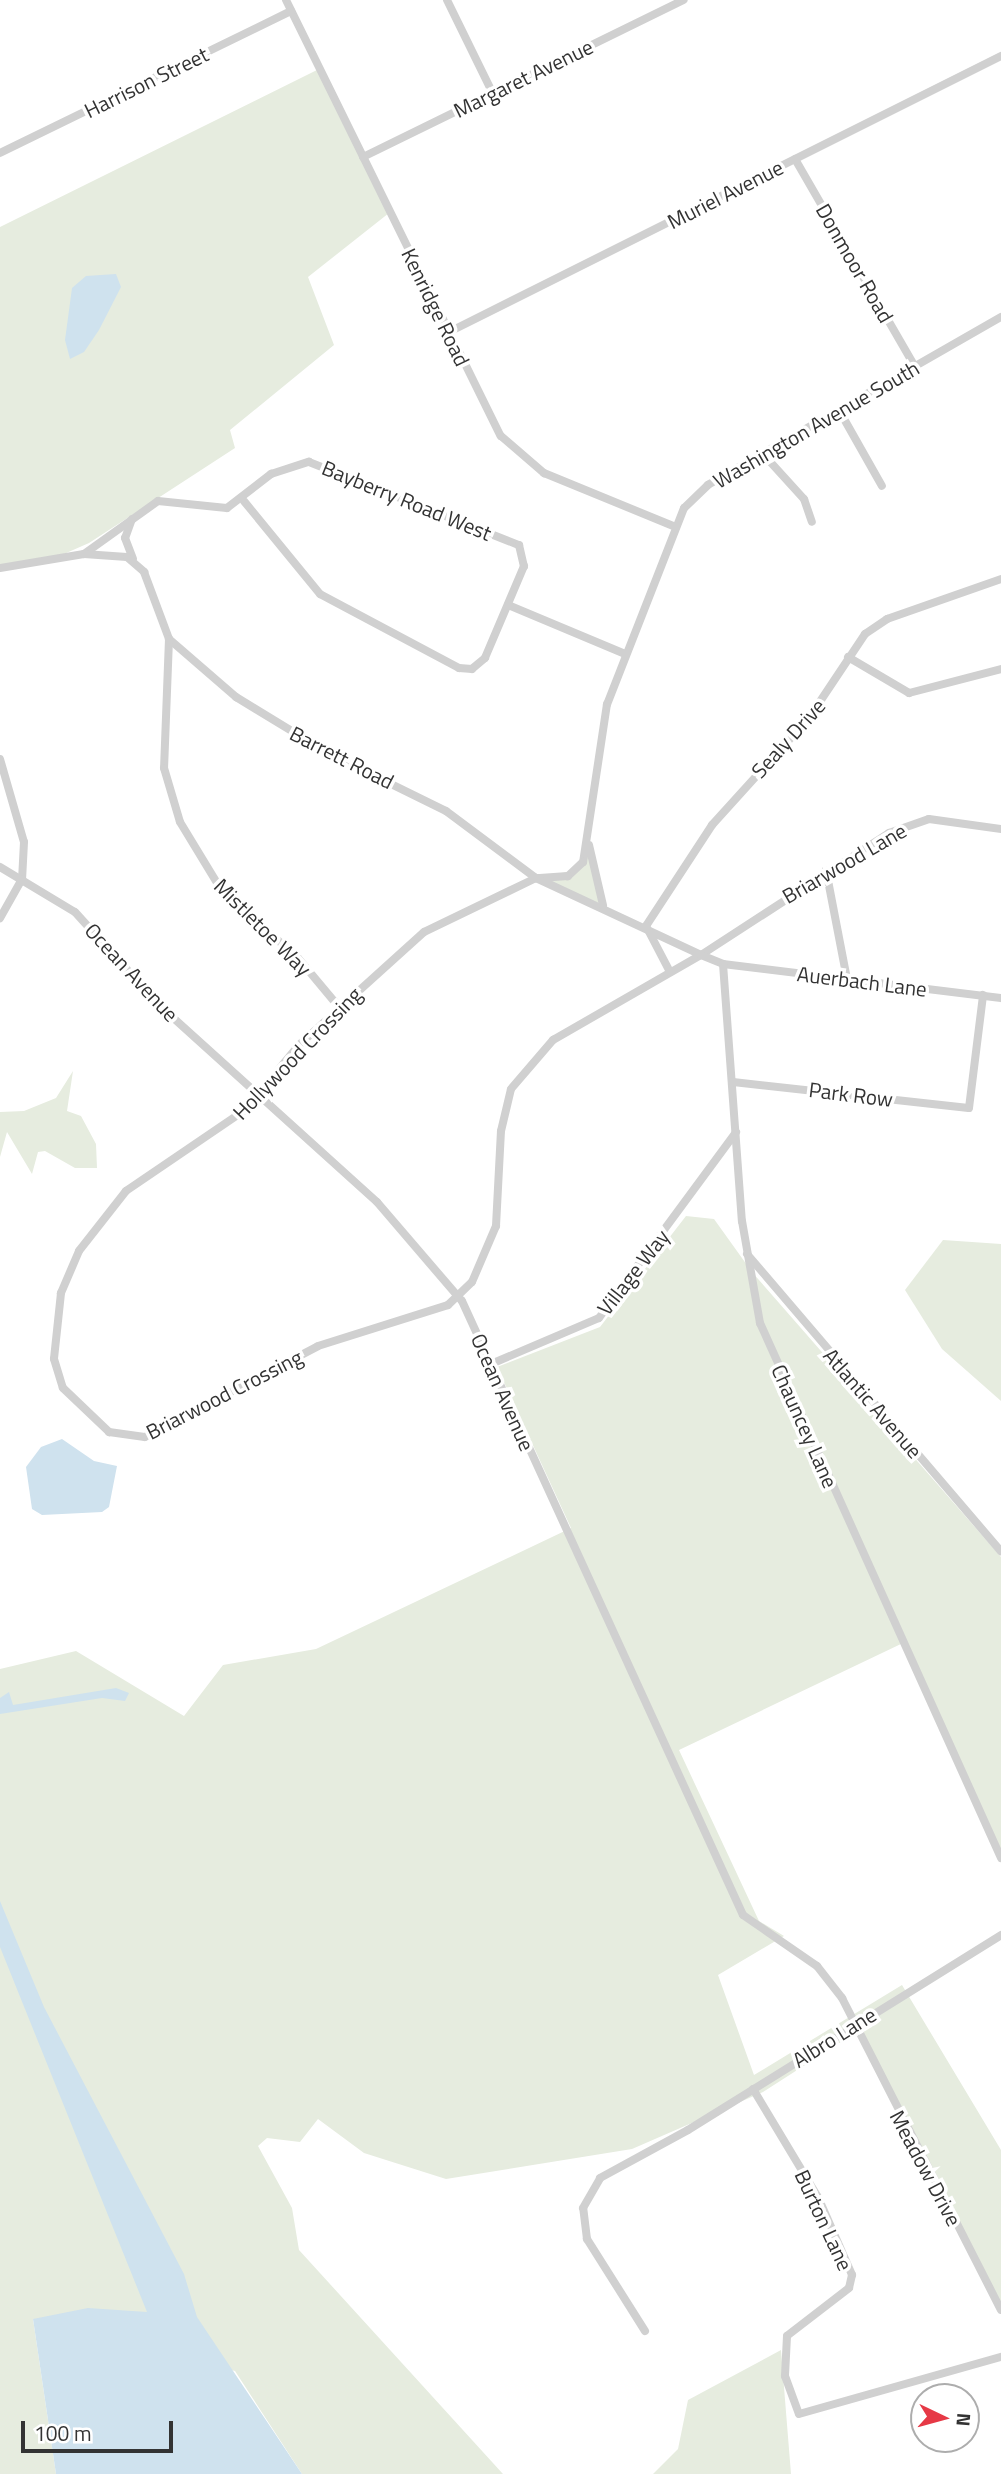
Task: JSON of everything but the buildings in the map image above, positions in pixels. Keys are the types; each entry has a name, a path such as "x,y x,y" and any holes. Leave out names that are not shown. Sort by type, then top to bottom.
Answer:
{"street":[{"name":"Kenridge Road","path":"286,0 501,436 520,459 673,526"},
{"path":"447,0 493,94"},
{"name":"Margaret Avenue","path":"363,157 684,0"},
{"name":"Harrison Street","path":"0,153 291,11"},
{"name":"Muriel Avenue","path":"449,332 1001,56"},
{"name":"Donmoor Road","path":"795,159 915,367"},
{"name":"Washington Avenue South","path":"537,878 568,876 583,862 588,842 595,759 625,654 673,526 708,485 1001,317"},
{"path":"839,410 882,486"},
{"path":"763,454 804,499 813,522"},
{"name":"Bayberry Road West","path":"244,501 281,468 323,464 519,545 524,566 508,605"},
{"path":"84,554 135,514 168,499 214,511 244,501 320,594 459,668 472,668 485,658 508,605 625,654"},
{"path":"135,514 125,538 134,561 152,587 169,639"},
{"path":"0,568 84,554 134,561"},
{"name":"Sealy Drive","path":"646,926 712,825 809,718 848,657 887,619 1001,579"},
{"name":"Barrett Road","path":"169,639 236,697 326,752 446,811 537,878 603,905 701,955"},
{"name":"Mistletoe Way","path":"169,639 164,768 180,822 222,891 298,958 339,1006"},
{"path":"848,657 909,693 1001,669"},
{"path":"0,759 19,810 22,879 0,918"},
{"name":"Briarwood Lane","path":"701,955 826,870 918,821 1001,829"},
{"name":"Washington Avenue South","path":"588,842 603,905"},
{"name":"Ocean Avenue","path":"0,867 75,912 159,1004 260,1091 377,1202 459,1297 743,1915 825,1973 852,2026"},
{"path":"826,870 846,979"},
{"name":"Hollywood Crossing","path":"79,1409 59,1378 54,1339 61,1293 79,1251 126,1191 217,1133 339,1006 424,932 537,878"},
{"path":"646,926 670,972"},
{"path":"459,1297 472,1282 496,1226 500,1131 510,1089 553,1040 701,955 723,964"},
{"name":"Auerbach Lane","path":"723,964 1001,998"},
{"name":"Chauncey Lane","path":"723,964 747,1254 755,1306 778,1369 1001,1858"},
{"name":"Park Row","path":"733,1082 969,1108 983,995"},
{"name":"Village Way","path":"491,1364 599,1318 736,1132"},
{"name":"Atlantic Avenue","path":"747,1254 1001,1551"},
{"name":"Briarwood Crossing","path":"79,1409 109,1432 145,1437 318,1346 459,1297"},
{"name":"Albro Lane","path":"645,2331 587,2239 583,2208 600,2178 753,2089 1001,1935"},
{"name":"Meadow Drive","path":"852,2026 1001,2310"},
{"name":"Burton Lane","path":"753,2089 818,2197 852,2275 849,2288 787,2336 785,2376 799,2414 1001,2357"}],"shaded area":[{"path":"319,69 389,213 308,277 334,345 230,430 235,448 89,543 48,561 0,565 0,227"},
{"path":"588,842 603,905 536,878 577,870"},
{"path":"73,1071 67,1111 81,1116 96,1144 97,1168 75,1168 45,1151 38,1152 32,1174 7,1132 0,1157 0,1112 24,1111 56,1098"},
{"path":"686,1216 714,1219 752,1272 1001,1557 1001,1852 903,1643 679,1750 759,1921 784,1936 718,1975 754,2075 902,1985 1001,2150 1001,2303 858,2031 763,2092 632,2149 446,2179 364,2153 318,2119 300,2142 267,2138 258,2146 292,2208 299,2250 503,2474 302,2474 235,2371 33,2319 56,2474 0,2474 0,1669 76,1651 184,1716 223,1665 316,1649 571,1528 497,1367 600,1327"},
{"path":"943,1240 1001,1244 1001,1401 942,1349 905,1290"},
{"path":"781,2350 791,2474 653,2474 678,2449 688,2400"}],"water":[{"path":"116,274 121,287 99,330 84,352 70,359 65,340 72,288 86,276"},
{"path":"62,1439 94,1461 117,1466 109,1507 102,1512 42,1515 32,1509 26,1467 41,1447"},
{"path":"116,1688 129,1693 125,1701 102,1698 0,1714 0,1698 9,1692 13,1705"},
{"path":"0,1901 44,2007 184,2274 197,2317 302,2474 56,2474 33,2319 88,2308 147,2312 0,1947"}]}
